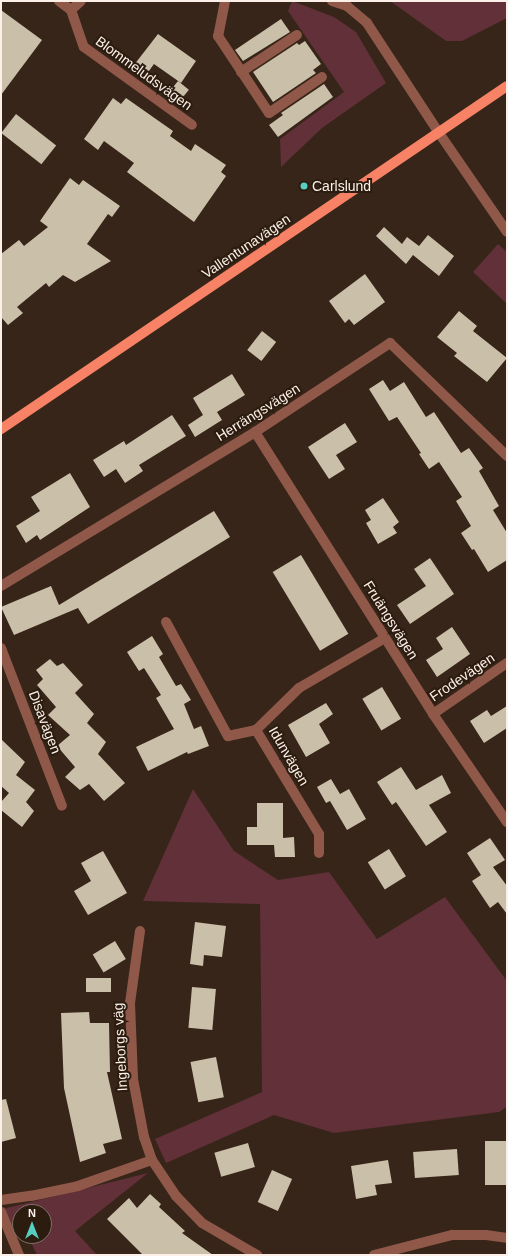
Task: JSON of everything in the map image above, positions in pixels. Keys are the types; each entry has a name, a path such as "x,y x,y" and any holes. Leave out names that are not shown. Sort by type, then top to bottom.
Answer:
{"main road":[{"name":"Vallentunavägen","path":"1,429 507,86"}],"street":[{"path":"59,1 71,10 81,1"},
{"path":"225,1 218,36 269,113 322,77"},
{"path":"332,1 347,6 368,23 439,133 507,232"},
{"name":"Blommeludsvägen","path":"71,10 84,47 192,125"},
{"path":"241,72 297,34"},
{"name":"Herrängsvägen","path":"1,586 255,432 390,344 507,456"},
{"name":"Fruängsvägen","path":"255,432 433,714 507,822"},
{"path":"166,622 228,736 256,730"},
{"name":"Idunvägen","path":"319,853 319,834 256,730 299,688 385,638"},
{"name":"Disavägen","path":"1,648 62,806"},
{"name":"Frodevägen","path":"433,714 507,663"},
{"name":"Ingeborgs väg","path":"140,931 130,1003 133,1079 144,1137 152,1160 176,1196 202,1223 257,1255"},
{"path":"1,1200 31,1196 78,1186 152,1160"},
{"path":"1,1212 19,1255"},
{"path":"374,1255 452,1235 486,1235 507,1238"}],"shaded area":[{"path":"292,1 334,17 356,32 386,83 322,128 281,167 280,139 344,92 288,11"},
{"path":"390,1 507,1 507,18 462,41 446,41"},
{"path":"498,244 507,252 507,304 473,272"},
{"path":"193,789 234,851 278,880 329,872 377,939 445,897 507,981 507,1107 499,1112 334,1133 274,1115 166,1163 155,1139 262,1092 260,904 143,901"},
{"path":"148,1173 75,1231 97,1255 37,1255 32,1244 52,1244 52,1204 23,1204"},
{"path":"12,1207 12,1224 10,1225 3,1209"}],"building":[{"path":"1,10 42,40 1,95"},
{"path":"281,19 290,32 243,61 235,50"},
{"path":"158,34 196,61 181,83 154,64 146,75 134,65"},
{"path":"305,41 321,64 313,70 316,73 273,102 253,72 297,43 299,45"},
{"path":"178,81 189,90 179,102 168,93"},
{"path":"324,84 333,97 278,137 269,125 283,115 281,113"},
{"path":"113,98 121,104 126,98 173,131 170,136 191,151 195,144 226,165 221,172 226,176 194,222 127,172 134,163 104,141 98,150 84,139"},
{"path":"16,114 56,145 41,164 1,133"},
{"path":"70,178 79,185 83,180 120,206 112,217 108,214 87,244 111,261 75,282 63,275 49,287 46,283 17,307 23,313 8,325 1,317 1,254 19,240 24,246 48,227 40,221"},
{"path":"384,227 402,244 407,237 419,246 428,235 454,256 439,276 413,255 406,264 376,236"},
{"path":"365,274 385,302 354,325 349,319 345,323 329,301"},
{"path":"459,311 477,326 473,331 507,358 487,382 454,356 457,353 437,337"},
{"path":"262,331 276,342 261,361 247,350"},
{"path":"232,374 245,395 217,412 222,420 195,437 188,425 203,415 193,398"},
{"path":"383,380 390,391 404,382 426,417 434,412 461,453 469,448 483,468 479,471 499,506 493,510 507,533 507,560 488,572 474,549 472,550 461,533 471,526 456,501 462,497 439,462 429,469 419,454 421,453 397,417 389,421 369,389"},
{"path":"172,415 186,436 139,465 143,471 125,483 116,469 104,477 93,460 124,441 126,445"},
{"path":"345,423 357,442 336,455 345,469 329,479 308,447"},
{"path":"70,473 90,507 40,540 37,535 26,543 16,526 40,511 31,497"},
{"path":"383,498 399,522 393,527 397,533 378,544 366,523 371,520 365,510"},
{"path":"214,511 230,537 88,624 78,608 14,635 1,607 51,586 59,605"},
{"path":"301,555 348,634 320,651 273,572"},
{"path":"430,558 454,594 410,624 397,605 426,586 414,569"},
{"path":"452,627 470,654 437,677 426,660 443,649 436,638"},
{"path":"152,636 163,654 159,657 176,686 181,684 191,700 184,704 194,729 201,726 209,746 188,754 187,752 148,771 136,747 174,729 156,698 161,695 144,668 139,671 127,652"},
{"path":"50,659 57,666 63,663 83,685 75,693 94,714 87,723 106,742 98,754 125,783 104,801 89,784 80,790 65,777 75,767 57,746 70,735 48,715 56,707 37,685 43,679 36,670"},
{"path":"382,687 401,719 381,731 362,699"},
{"path":"326,703 333,714 319,724 330,743 306,757 288,725"},
{"path":"507,706 507,728 484,743 470,721 487,710 491,716"},
{"path":"1,739 25,762 16,775 35,790 26,802 34,811 22,827 1,810 1,802 9,793 1,786"},
{"path":"401,767 416,790 442,775 451,793 429,805 447,832 426,846 396,802 392,805 377,782"},
{"path":"331,779 340,794 349,789 366,819 347,830 330,801 326,803 317,787"},
{"path":"257,803 283,803 283,838 294,837 295,857 275,857 274,845 247,845 247,827 257,827"},
{"path":"490,838 505,860 493,867 507,886 507,914 498,902 490,908 472,881 481,875 467,853"},
{"path":"389,849 406,876 385,889 368,862"},
{"path":"103,851 127,893 88,915 74,891 91,881 81,863"},
{"path":"195,922 226,926 222,957 204,955 203,966 190,964"},
{"path":"115,941 126,959 104,972 93,954"},
{"path":"86,978 111,978 111,992 86,992"},
{"path":"192,987 216,989 212,1030 188,1028"},
{"path":"89,1012 90,1023 109,1023 110,1072 107,1072 122,1139 103,1144 106,1153 80,1162 64,1088 61,1013"},
{"path":"216,1057 224,1097 198,1102 190,1062"},
{"path":"6,1099 16,1138 1,1142 1,1100"},
{"path":"485,1141 507,1141 507,1185 485,1185"},
{"path":"248,1143 255,1167 221,1177 214,1153"},
{"path":"457,1149 459,1175 415,1178 413,1152"},
{"path":"388,1160 392,1183 375,1185 377,1195 356,1199 351,1166"},
{"path":"272,1170 292,1179 278,1211 258,1202"},
{"path":"150,1194 161,1204 159,1207 185,1231 182,1233 213,1255 143,1255 107,1219 129,1198 137,1208"}],"place":[{"name":"Carlslund","path":"304,186"}]}
